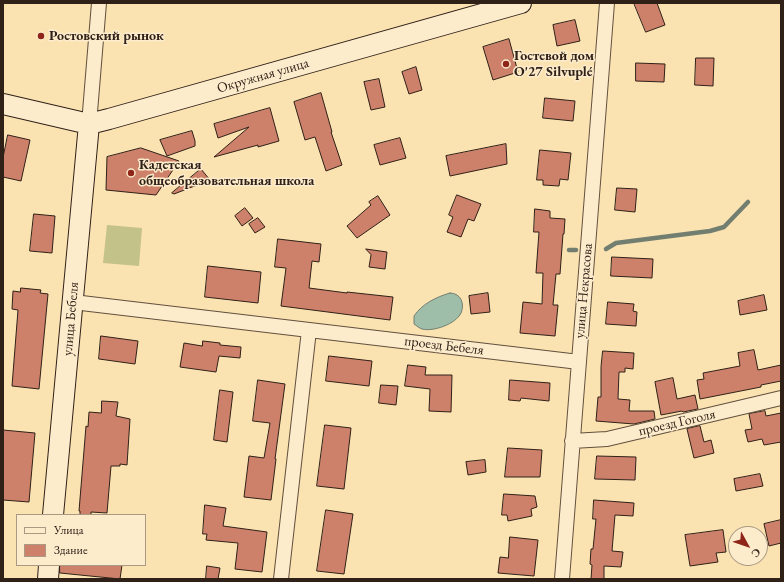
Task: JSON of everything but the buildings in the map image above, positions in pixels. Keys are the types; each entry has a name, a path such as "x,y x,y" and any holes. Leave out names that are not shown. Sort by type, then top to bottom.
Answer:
{"main road":[{"name":"Окружная улица","path":"3,104 89,124 521,3"},
{"name":"улица Бебеля","path":"54,514 89,124"},
{"path":"48,579 49,566"}],"street":[{"path":"89,124 99,3"},
{"name":"улица Некрасова","path":"562,579 608,3"},
{"name":"проезд Бебеля","path":"73,302 579,362"},
{"path":"281,579 309,330"},
{"name":"проезд Гоголя","path":"572,441 607,439 781,398"}],"shaded area":[{"path":"107,225 142,228 139,266 103,263"},
{"path":"450,293 454,293 459,297 463,306 461,313 454,321 438,328 427,330 419,328 414,324 414,316 421,308 435,299"}],"waterway":[{"path":"606,249 616,243 710,231 724,227 748,202"},
{"path":"569,250 576,250"}],"place":[{"name":"Ростовский рынок","path":"41,36"},
{"name":"Гостевой дом O'27 Silvuplé","path":"506,64"},
{"name":"Кадетская общеобразовательная школа","path":"131,173"}]}
